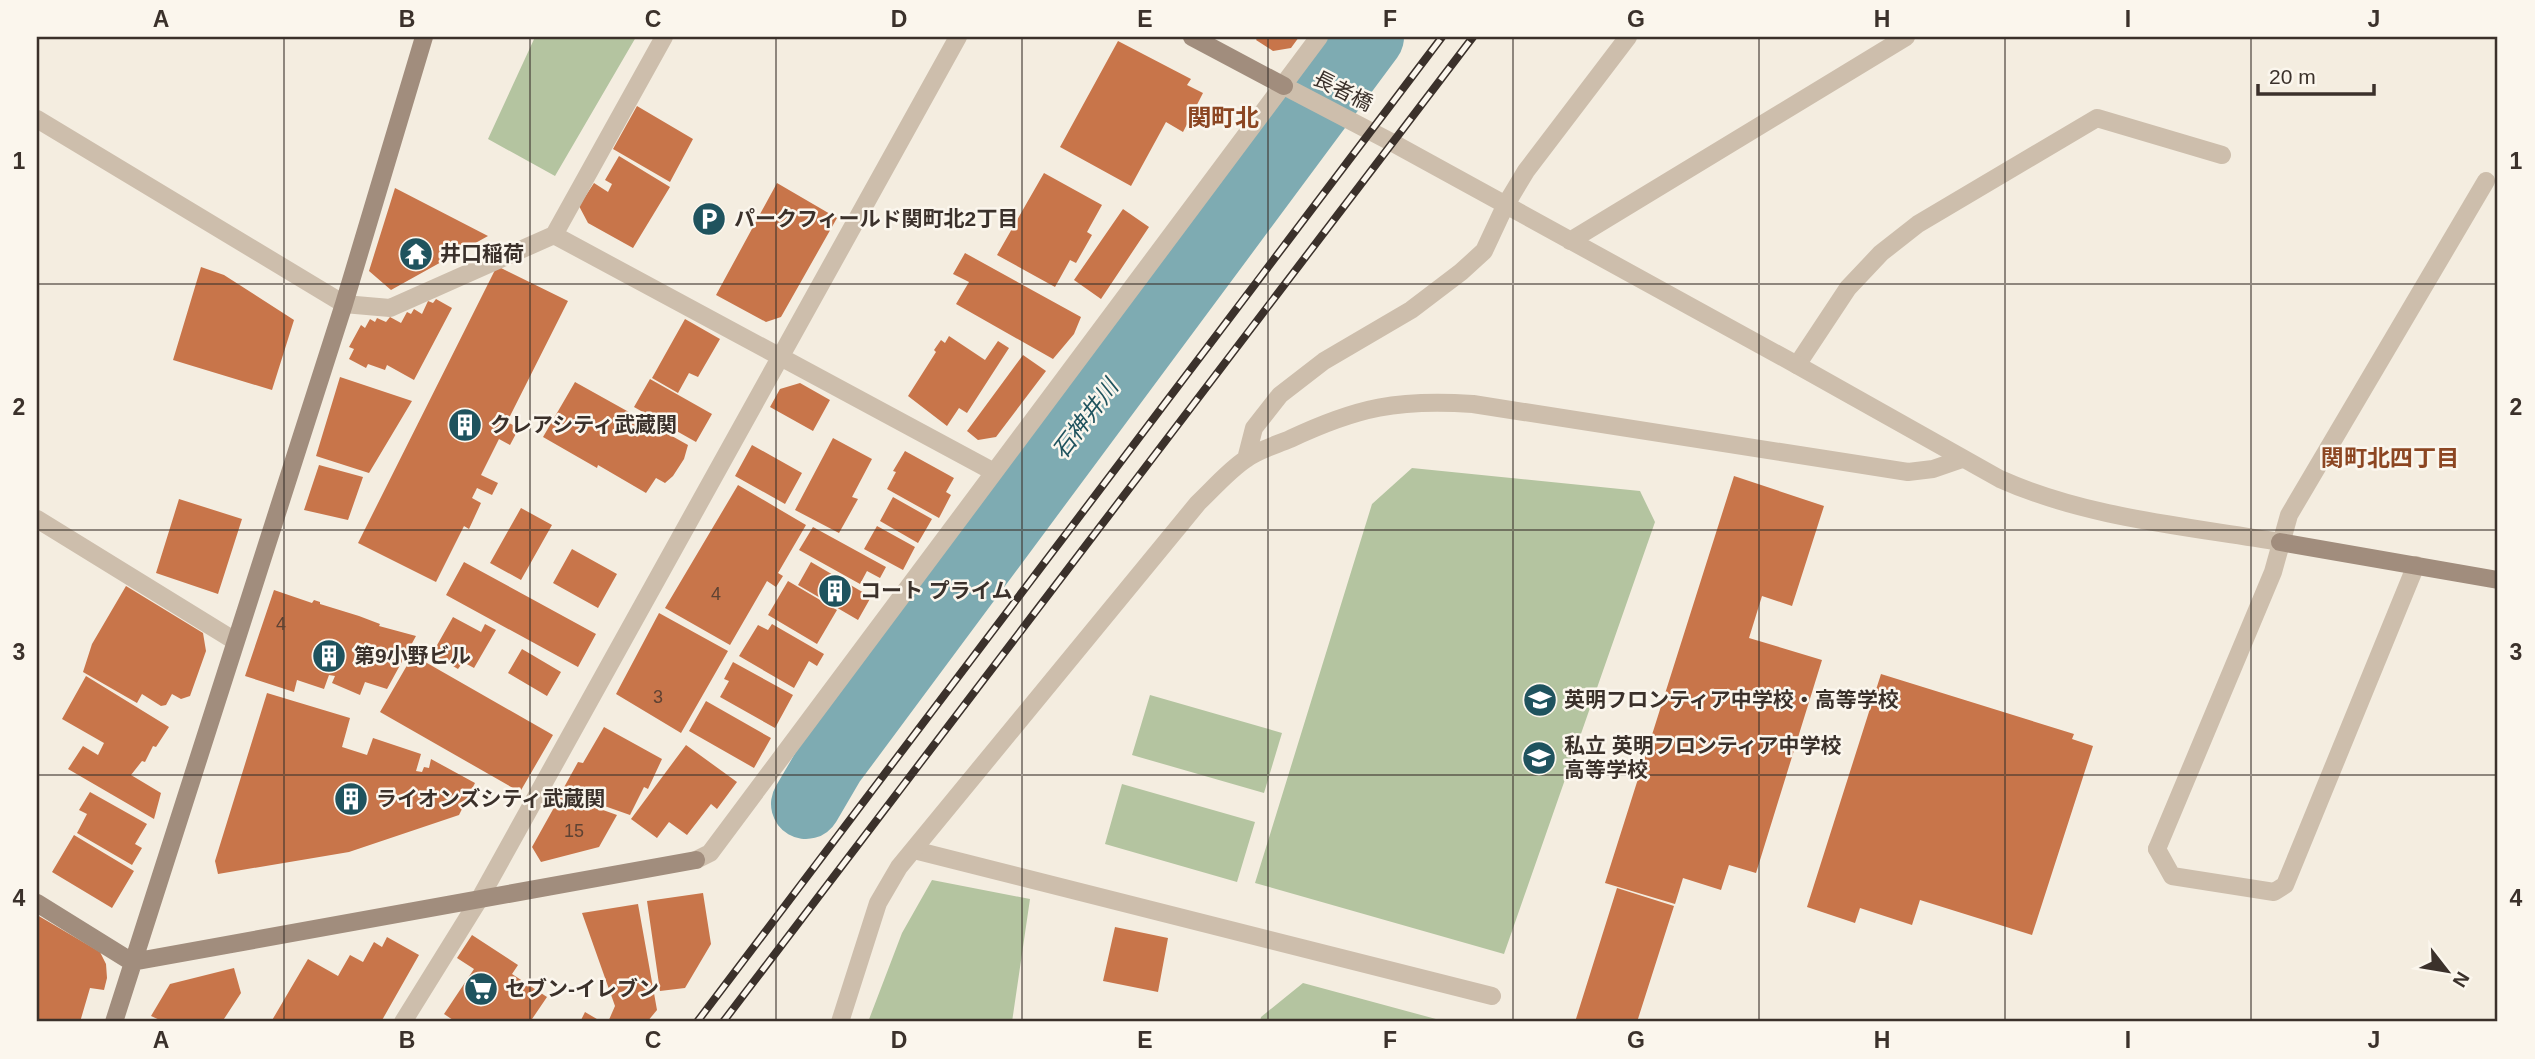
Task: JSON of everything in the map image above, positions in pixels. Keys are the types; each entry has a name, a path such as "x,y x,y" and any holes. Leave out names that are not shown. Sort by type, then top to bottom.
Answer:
{"street":[{"path":"114,1022 344,304 424,37"},
{"path":"37,119 344,304 390,308 554,235 663,37"},
{"path":"403,1022 480,898 958,37"},
{"path":"1192,37 1289,89"},
{"path":"37,903 132,962 696,860 710,853 994,472 1289,89 1320,37"},
{"path":"1246,459 1254,428 1280,396 1325,361 1411,310 1484,251 1505,206 1526,171 1628,37"},
{"path":"1570,241 1906,37"},
{"name":"長者橋","path":"1289,89 1371,131 1797,365 1962,459 2035,495 2078,507 2280,542"},
{"path":"1797,365 1848,288 1881,253 1918,224 2097,118 2222,155"},
{"path":"2416,565 2285,885 2274,892 2172,876 2157,849 2273,572 2290,515 2486,181"},
{"path":"554,235 994,472"},
{"path":"840,1022 878,903 899,867 1198,503 1246,459 1325,422 1360,410 1433,401 1473,404 1908,472 1933,469 1962,459"},
{"path":"37,519 235,641"},
{"path":"2280,542 2498,580"},
{"path":"914,850 1492,996"}],"green space":[{"path":"535,37 636,37 555,176 488,139"},
{"path":"1412,468 1640,491 1655,522 1504,954 1255,883 1372,504"},
{"path":"1150,695 1282,733 1264,793 1132,755"},
{"path":"1122,784 1255,822 1237,882 1105,844"},
{"path":"932,880 1030,899 1012,1022 868,1022 902,933"},
{"path":"1303,983 1447,1022 1260,1022 1261,1017"}],"building":[{"path":"1258,37 1299,37 1291,48 1273,51 1256,40"},
{"path":"1118,41 1191,79 1187,85 1203,93 1183,132 1166,122 1131,186 1060,147"},
{"path":"637,106 693,139 670,182 613,149"},
{"path":"619,156 670,187 633,248 588,223 579,206 594,183 608,192 612,184 605,180"},
{"path":"1044,173 1102,205 1087,232 1092,235 1076,263 1070,260 1055,287 997,255"},
{"path":"777,183 837,218 781,317 766,322 716,295"},
{"name":"井口稲荷","path":"395,188 488,236 391,290 369,271"},
{"path":"1123,209 1149,227 1101,299 1074,280"},
{"path":"965,253 1081,317 1074,334 1053,359 956,304 969,282 953,274"},
{"name":"クレアシティ武蔵関","path":"497,266 568,301 507,422 519,428 510,445 499,439 481,475 498,483 492,495 477,488 472,498 481,503 469,529 464,526 436,582 358,543"},
{"path":"201,267 224,275 294,320 272,390 173,360"},
{"path":"436,299 452,308 414,380 387,365 385,370 368,364 366,368 349,359 354,349 349,347 361,325 365,328 370,319 375,322 377,318 386,322 390,317 401,323 407,312 411,314 414,309 422,314 428,301 433,303"},
{"path":"685,319 720,339 698,377 689,373 678,393 652,378"},
{"path":"949,336 985,360 998,341 1009,348 967,413 959,408 947,426 908,396 936,352 934,350 941,340 945,343"},
{"path":"1023,355 1046,371 996,437 978,440 967,431"},
{"path":"340,377 412,401 369,473 316,456"},
{"path":"650,379 712,414 696,442 634,407"},
{"path":"575,382 688,445 684,459 673,476 665,483 656,478 646,493 543,437"},
{"path":"800,383 830,400 813,431 770,407 780,389"},
{"path":"833,438 872,459 852,497 858,499 839,533 795,510"},
{"path":"752,445 802,473 785,504 735,476"},
{"path":"905,451 954,478 946,492 951,495 939,518 887,489 896,472 893,471"},
{"path":"319,465 363,477 348,520 304,510"},
{"path":"1734,476 1824,506 1792,606 1762,596 1749,638 1822,660 1756,873 1729,865 1721,890 1683,878 1675,904 1605,883"},
{"path":"738,485 806,525 778,573 783,576 776,587 767,581 730,645 665,608"},
{"path":"893,497 932,519 918,543 880,521"},
{"path":"179,499 242,519 218,594 156,573"},
{"path":"521,508 552,525 521,580 490,563"},
{"path":"877,526 915,547 903,570 864,549"},
{"path":"813,527 886,567 880,578 867,571 860,584 799,550"},
{"path":"572,549 617,574 598,608 553,583"},
{"path":"464,562 596,634 578,667 446,595"},
{"name":"コート プライム","path":"811,562 871,597 858,620 798,585"},
{"path":"788,581 837,610 817,644 768,615"},
{"path":"126,586 203,633 206,651 190,696 181,699 172,694 166,705 161,706 142,694 137,703 83,672 92,644"},
{"name":"第9小野ビル","path":"274,590 312,603 314,600 380,624 379,626 416,636 387,689 365,682 360,695 332,683 335,676 329,675 324,689 297,680 294,692 245,676"},
{"path":"659,613 728,651 681,733 616,694"},
{"path":"453,617 481,632 485,624 496,630 474,668 463,662 458,669 432,654"},
{"path":"772,624 824,654 817,666 809,661 794,688 739,656 758,625 768,630"},
{"path":"522,649 561,672 547,696 508,673"},
{"path":"413,655 553,735 520,792 380,712"},
{"path":"733,662 793,695 775,728 720,697 729,681 724,679"},
{"path":"1881,674 2074,734 2072,739 2093,746 2032,935 1920,900 1912,925 1860,908 1855,923 1807,907"},
{"path":"86,676 169,727 156,747 153,746 145,762 142,761 131,775 161,793 154,819 68,769 83,746 98,755 104,743 62,719"},
{"name":"ライオンズシティ武蔵関","path":"267,693 350,718 342,747 367,755 373,738 421,754 416,771 422,772 424,767 429,768 431,759 475,783 459,815 349,852 218,874 215,861"},
{"path":"706,701 771,738 754,768 689,731"},
{"path":"604,727 662,759 648,789 644,787 630,815 562,791 578,762 583,763"},
{"path":"686,745 737,782 717,809 711,804 687,835 669,822 657,838 631,819"},
{"path":"90,792 147,824 135,844 142,848 132,865 77,833 87,814 79,810"},
{"path":"561,795 617,815 599,847 541,862 532,847"},
{"path":"74,835 134,871 112,908 52,872"},
{"path":"1617,888 1674,906 1637,1022 1575,1022"},
{"path":"703,893 711,944 685,988 660,991 647,901"},
{"path":"638,904 657,1010 647,1022 608,1022 615,1006 582,913"},
{"path":"37,915 100,952 106,964 104,990 90,988 80,1022 37,1022"},
{"path":"1115,927 1168,938 1158,992 1103,981"},
{"path":"472,935 518,965 512,974 547,997 530,1022 456,1022 444,1014 474,969 457,958"},
{"path":"387,937 419,955 381,1022 271,1022 308,959 338,976 350,955 363,962 374,942 382,947"},
{"path":"234,968 241,993 222,1022 164,1022 151,1016 170,984"},
{"path":"585,1012 602,1022 580,1022"}],"waterway":[{"name":"石神井川","path":"806,804 830,763 1369,37"}],"railway":[{"path":"697,1022 1442,37"},
{"path":"723,1022 1473,37"}],"place":[{"name":"パークフィールド関町北2丁目","path":"709,219"},
{"name":"井口稲荷","path":"416,254"},
{"name":"クレアシティ武蔵関","path":"465,425"},
{"name":"コート プライム","path":"835,591"},
{"name":"第9小野ビル","path":"329,656"},
{"name":"英明フロンティア中学校・高等学校","path":"1540,700"},
{"name":"私立 英明フロンティア中学校 高等学校","path":"1539,758"},
{"name":"ライオンズシティ武蔵関","path":"351,799"},
{"name":"セブン-イレブン","path":"481,989"}],"district":[{"name":"関町北","path":"1223,118"},
{"name":"関町北四丁目","path":"2390,458"}]}
